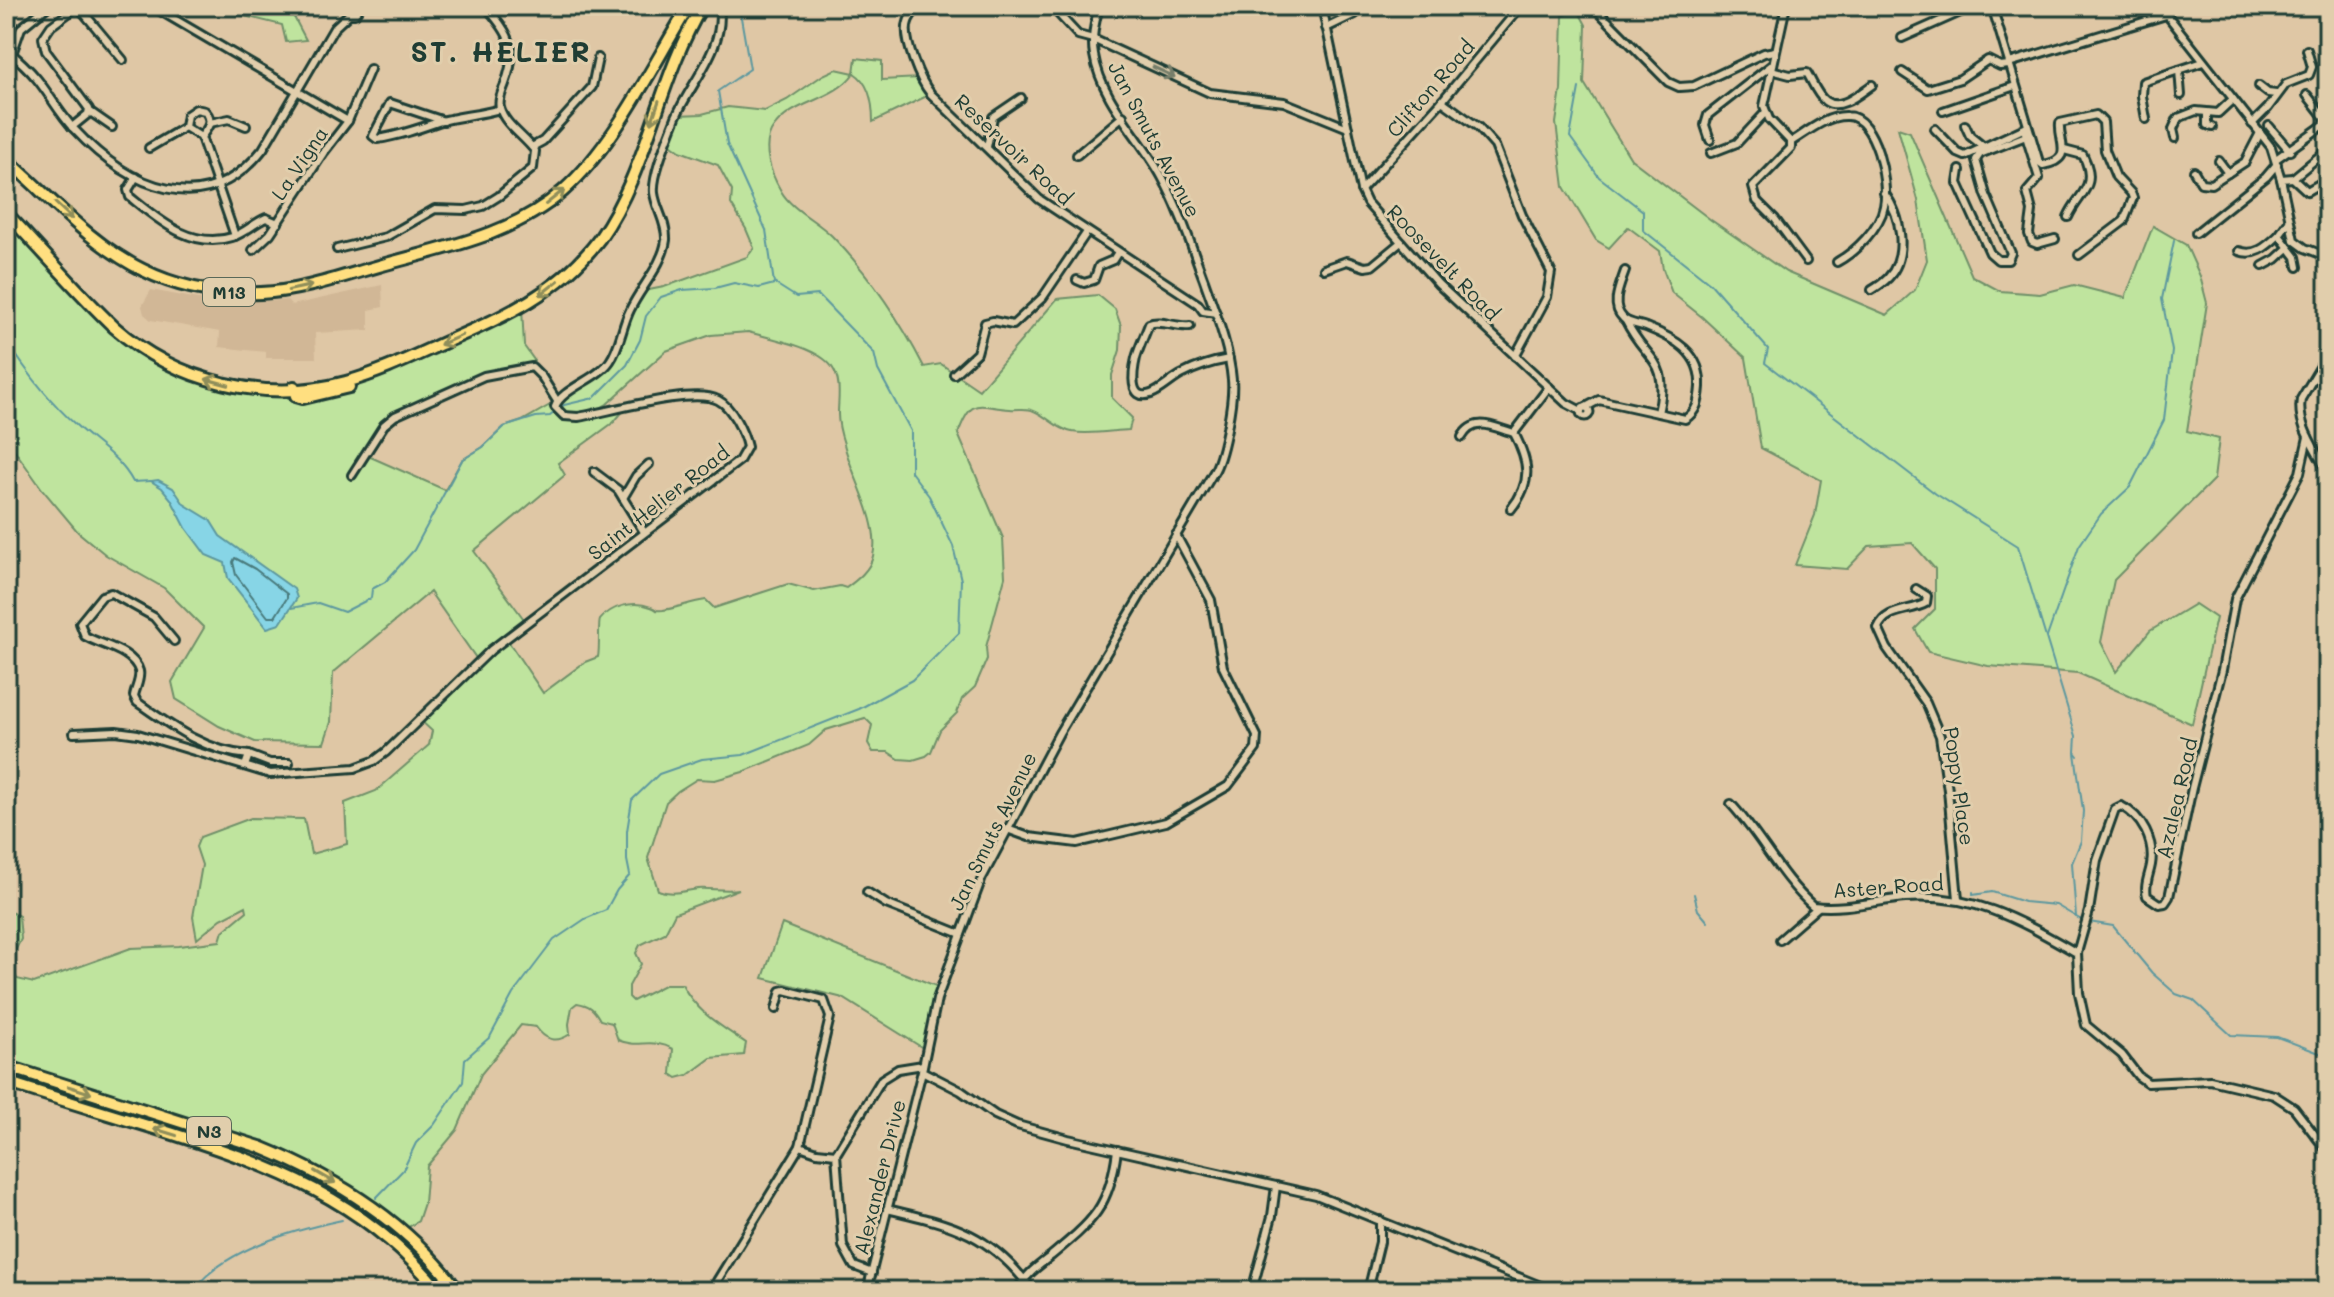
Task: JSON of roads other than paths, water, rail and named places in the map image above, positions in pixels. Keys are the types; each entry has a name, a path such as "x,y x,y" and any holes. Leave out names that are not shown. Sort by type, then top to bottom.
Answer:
{"highway":[{"name":"M13","path":"6,159 82,227 117,254 153,274 206,290 259,293 301,288 486,236 541,208 562,193 589,165 614,130 689,6"},
{"path":"6,213 114,326 153,355 181,369 220,383 260,389 294,389 346,382 512,313 551,287 582,260 598,241 629,183 682,42 702,6"},
{"name":"N3","path":"6,1066 260,1147 297,1162 359,1198 397,1227 458,1291"},
{"name":"N3","path":"6,1082 271,1167 330,1196 386,1236 439,1291"}],"street":[{"path":"6,16 16,6"},
{"path":"48,6 21,28 9,51 36,78 53,105 83,138 136,177 177,191 200,191 218,186 250,166 334,28 349,14 355,14 360,6"},
{"path":"112,127 89,111 43,44 43,38 51,26 78,6 123,60"},
{"name":"La Vigna","path":"152,6 348,121"},
{"path":"337,249 386,237 435,209 466,210 483,206 529,172 535,161 532,147 500,109 500,97 510,70 513,49 508,35 486,6"},
{"path":"352,475 391,418 486,376 532,367 557,401 611,360 633,303 662,254 666,236 655,197 655,180 677,115 715,42 720,27 719,6"},
{"name":"Reservoir Road","path":"919,6 908,20 906,33 920,78 931,94 1039,199 1198,304 1203,311 1216,313"},
{"path":"1051,6 1078,35 1210,93 1284,102 1348,128"},
{"name":"Jan Smuts Avenue","path":"922,1068 937,999 982,878 1059,733 1219,462 1232,392 1229,359 1216,313 1174,201 1123,116 1094,57 1093,39 1099,6"},
{"name":"Roosevelt Road","path":"1322,6 1361,190 1374,213 1438,284 1566,403 1583,409 1599,400 1658,413"},
{"path":"1326,28 1355,14 1364,6"},
{"name":"Clifton Road","path":"1361,190 1442,101 1521,6"},
{"path":"1593,6 1668,82 1679,87 1694,86 1764,53 1775,51"},
{"path":"1786,6 1764,106 1765,113 1791,142 1791,148 1754,184 1753,193 1806,261"},
{"path":"1902,38 1974,6"},
{"path":"1992,6 2039,178 2027,192 2032,214 2029,234 2034,244 2055,239"},
{"path":"2160,6 2260,133 2276,162 2292,236 2309,251 2328,257"},
{"path":"1902,72 1928,89 1960,79 1990,60 2000,66 2009,64 2166,15"},
{"path":"2252,124 2290,81 2309,75 2312,67 2307,50"},
{"path":"532,147 543,141 592,87 598,58"},
{"path":"2146,119 2143,82 2203,62"},
{"path":"1772,67 1790,75 1807,73 1822,98 1834,104 1843,103 1872,85"},
{"path":"1710,140 1705,125 1708,115 1772,67"},
{"name":"La Vigna","path":"253,250 278,223 348,121 370,69"},
{"path":"2179,70 2181,95"},
{"path":"1943,111 2015,86"},
{"path":"2259,86 2268,93 2276,94"},
{"path":"2196,233 2266,177 2276,162 2325,124 2325,118 2307,95"},
{"path":"987,147 993,117 1021,98"},
{"path":"2175,138 2173,129 2178,118 2196,111 2222,111 2233,99"},
{"path":"1442,101 1478,127 1495,146 1522,215 1551,272 1547,297 1515,356"},
{"path":"444,121 390,103 373,136 376,139 392,137 444,121 500,109"},
{"path":"185,127 187,115 196,109 207,113 210,123"},
{"path":"72,127 89,111"},
{"path":"1711,153 1737,143 1765,113"},
{"path":"2207,113 2207,125 2212,127"},
{"path":"2026,131 2042,165 2054,162 2064,150 2060,123 2090,115 2099,116 2103,122 2107,155 2118,180 2133,198 2124,221 2079,255"},
{"path":"1077,155 1123,116"},
{"path":"1791,142 1834,118 1847,116 1857,119 1870,132 1883,174 1884,209 1855,252 1837,262"},
{"path":"201,137 210,123 229,119 246,126"},
{"path":"1965,125 1970,136 1985,148"},
{"path":"2269,126 2290,151"},
{"path":"185,127 201,137 235,236"},
{"path":"149,148 185,127"},
{"path":"1935,129 1962,155 1968,156 2026,131"},
{"path":"1960,170 1958,183 1990,253 1998,260 2008,260 2011,253 1986,195 1976,160 1980,154 2026,131"},
{"path":"2194,171 2201,183 2207,185 2228,173 2246,160 2260,133"},
{"path":"2281,179 2293,178 2328,149"},
{"path":"2064,150 2082,154 2088,172 2086,193 2068,217"},
{"path":"2219,161 2228,173"},
{"path":"1357,170 1372,178"},
{"name":"La Vigna","path":"136,177 128,190 130,197 171,229 207,240 235,236 263,219 278,223"},
{"path":"2293,178 2306,191 2328,179"},
{"path":"1872,290 1890,276 1901,237 1896,209 1884,193"},
{"path":"2239,251 2256,252 2279,235 2289,221"},
{"path":"954,374 977,353 985,323 993,321 1013,325 1035,306 1087,232"},
{"path":"2279,235 2296,257 2298,267"},
{"path":"1324,269 1347,261 1372,266 1401,242"},
{"path":"2263,266 2288,248"},
{"path":"1077,280 1084,283 1094,280 1099,266 1113,260 1118,252"},
{"path":"1625,271 1616,304 1626,321 1660,369 1662,386 1658,413 1682,419 1691,416 1699,396 1698,367 1680,344 1645,326 1626,321"},
{"path":"1198,304 1210,296"},
{"path":"1190,326 1177,327 1154,321 1149,324 1136,360 1134,388 1142,394 1151,394 1207,363 1229,359"},
{"path":"2328,354 2301,399 2300,414 2308,437 2328,474"},
{"path":"1514,433 1549,387"},
{"name":"Saint Helier Road","path":"74,733 116,731 138,734 281,774 355,768 374,761 491,650 743,456 746,441 731,413 716,399 688,397 569,417 558,412 557,401"},
{"path":"1462,437 1468,427 1478,424 1514,433"},
{"path":"1511,509 1519,499 1528,475 1514,433"},
{"name":"Azalea Road","path":"2077,953 2089,911 2097,860 2111,815 2117,807 2128,810 2148,837 2152,854 2147,896 2159,904 2165,903 2169,897 2222,670 2235,599 2300,473 2308,437"},
{"path":"623,498 636,476 649,464"},
{"path":"594,472 612,483 644,532"},
{"path":"1007,829 1029,837 1077,843 1166,822 1228,786 1256,749 1256,732 1223,667 1211,600 1176,535"},
{"name":"Poppy Place","path":"1916,589 1927,596 1926,603 1888,616 1878,628 1896,661 1926,703 1940,736 1958,899"},
{"path":"174,641 154,617 111,593 102,596 80,623 85,636 119,651 136,666 139,674 134,696 137,702 203,744 270,763 289,763"},
{"path":"245,766 249,755"},
{"name":"Aster Road","path":"1733,807 1776,865 1811,905 1818,907 1916,897 1958,899 2021,921 2077,953"},
{"path":"867,892 886,904 961,934"},
{"path":"1780,940 1818,907"},
{"path":"2077,953 2081,1008 2086,1025 2122,1055 2142,1079 2157,1084 2210,1080 2268,1092 2294,1108 2328,1152"},
{"path":"717,1281 800,1146 830,1017 824,1000 785,990 781,991 776,1009"},
{"path":"872,1273 854,1266 843,1246 836,1154 882,1079 898,1069 922,1068 995,1115 1017,1125 1328,1199 1553,1291"},
{"name":"Alexander Drive","path":"867,1291 922,1068"},
{"path":"800,1146 836,1154"},
{"path":"1017,1291 1023,1278 1087,1226 1098,1212 1112,1183 1117,1150"},
{"path":"1252,1291 1272,1216 1276,1186"},
{"path":"887,1209 964,1230 994,1250 1033,1291"},
{"path":"1368,1291 1380,1242 1380,1220"}],"water":[{"path":"158,480 173,488 184,504 210,520 220,536 294,589 297,598 280,624 267,628 228,578 225,563 206,555 186,528 171,499 151,481"}],"waterway":[{"path":"264,6 274,6"},
{"path":"376,1198 403,1170 416,1143 434,1125 463,1082 465,1059 490,1037 513,994 554,940 585,919 606,910 630,875 627,831 632,800 659,774 702,759 743,755 859,709 912,680 959,633 961,580 953,546 929,496 911,472 911,431 878,370 874,353 818,295 796,297 774,283 766,230 727,144 718,91 750,69 739,6"},
{"path":"1579,88 1570,137 1599,177 1643,211 1643,230 1710,283 1768,349 1765,363 1936,494 2018,546 2076,736 2075,752 2078,756"},
{"path":"2047,637 2079,546 2101,514 2130,487 2164,420 2172,351 2162,299 2174,241"},
{"path":"291,608 318,603 344,612 371,598 372,589 385,582 414,550 462,460 483,447 504,427 550,416 564,405 594,398 627,365 640,340 646,316 661,297 682,290 715,288 734,283 759,288 774,284"},
{"path":"6,340 48,396 115,458 133,482 151,481"},
{"path":"2075,753 2083,811 2081,841 2072,863 2076,917"},
{"path":"1973,892 1973,895 1992,892 2024,902 2056,905 2083,921"},
{"path":"1694,894 1698,910 1708,922"},
{"path":"2089,922 2113,926 2152,973 2176,994 2193,1000 2231,1035 2277,1037 2322,1054 2328,1062"},
{"path":"193,1291 206,1276 241,1253 303,1229 342,1220"}],"district":[{"name":"ST. HELIER","path":"501,51"}]}
